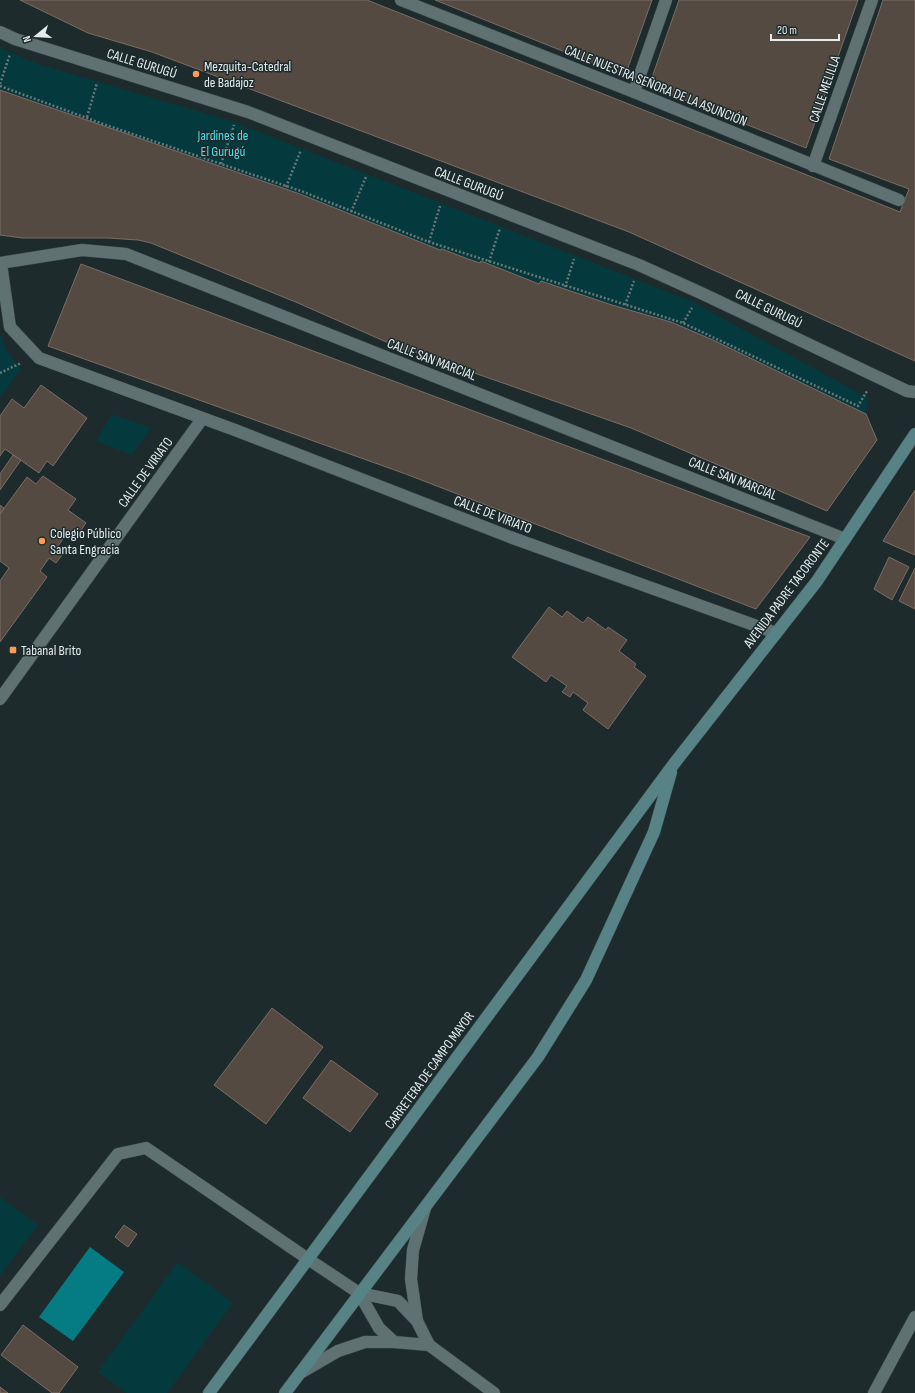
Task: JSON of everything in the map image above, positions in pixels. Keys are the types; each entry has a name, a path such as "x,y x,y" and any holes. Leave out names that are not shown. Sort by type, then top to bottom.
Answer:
{"main road":[{"name":"AVENIDA PADRE TACORONTE","path":"673,765 817,581 915,434"},
{"path":"285,1393 359,1292 538,1057 586,980 654,832 673,765"},
{"name":"CARRETERA DE CAMPO MAYOR","path":"209,1393 673,765"}],"street":[{"name":"CALLE NUESTRA SEÑORA DE LA ASUNCIÓN","path":"401,0 634,92 899,200"},
{"path":"634,92 666,0"},
{"name":"CALLE MELILLA","path":"813,166 872,0"},
{"name":"CALLE GURUGÚ","path":"0,32 15,39 248,112 639,265 907,391 915,392"},
{"name":"CALLE SAN MARCIAL","path":"0,264 82,250 126,254 845,539"},
{"name":"CALLE DE VIRIATO","path":"0,264 10,327 39,358 202,418 517,540 776,633"},
{"name":"CALLE DE VIRIATO","path":"0,699 202,418"},
{"path":"0,1305 118,1154 146,1148 308,1260 359,1292 398,1301 417,1321 429,1345 494,1393"},
{"path":"417,1321 411,1279 413,1250 426,1205"},
{"path":"359,1292 379,1328 394,1342"},
{"path":"874,1393 915,1317"},
{"path":"299,1374 338,1351 365,1342 394,1342 429,1345"}],"path":[{"path":"15,39 0,85 286,187 429,242 565,287 683,323 858,406 876,376"},
{"path":"87,117 102,66"},
{"path":"221,164 230,137"},
{"path":"286,187 296,161"},
{"path":"352,212 361,189"},
{"path":"429,242 445,189"},
{"path":"489,262 505,213"},
{"path":"565,287 580,242"},
{"path":"625,305 639,265"}],"green space":[{"name":"Jardines de El Gurugú","path":"0,48 41,65 231,121 691,301 868,398 866,414 713,340 671,322 539,284 482,261 480,263 442,249 440,250 300,194 0,90"},
{"path":"0,334 7,352 21,369 0,398"},
{"path":"112,414 151,428 132,455 96,441"},
{"path":"0,1197 38,1225 0,1276"},
{"path":"178,1262 233,1303 167,1393 127,1393 98,1372"}],"water":[{"path":"90,1247 124,1272 73,1341 39,1317"}],"building":[{"path":"20,0 367,0 900,212 909,189 829,159 883,0 915,0 915,361 629,232 152,52 88,33"},
{"path":"435,0 652,0 625,76"},
{"path":"679,0 858,0 806,148 649,86"},
{"path":"0,90 300,194 440,250 442,249 480,263 481,261 539,284 541,281 612,305 671,322 713,340 866,414 877,440 827,511 631,428 409,350 409,352 298,303 151,243 138,240 108,238 23,238 0,235"},
{"path":"81,264 810,537 756,609 403,473 48,346"},
{"path":"41,385 87,418 53,466 47,461 39,473 5,449 0,456 0,416 12,399 24,408"},
{"path":"13,455 21,460 0,490 0,474"},
{"path":"43,476 76,499 68,510 86,523 77,536 69,530 58,546 65,551 56,563 49,558 40,571 47,577 0,642 0,581 9,568 0,561 0,514 27,477 36,484"},
{"path":"915,490 915,555 883,541"},
{"path":"0,505 4,508 0,514"},
{"path":"889,557 909,567 892,600 874,589"},
{"path":"915,568 915,609 899,601"},
{"path":"549,607 562,617 567,611 583,623 588,617 606,630 608,627 627,640 619,651 636,664 634,667 646,676 608,729 583,710 588,703 573,692 570,697 562,692 567,686 551,675 546,682 512,657"},
{"path":"272,1008 323,1047 266,1124 214,1085"},
{"path":"331,1060 378,1094 350,1132 303,1098"},
{"path":"124,1225 137,1234 128,1247 115,1237"},
{"path":"23,1325 78,1367 59,1393 52,1393 1,1355"},
{"path":"0,1387 8,1393 0,1393"}],"place":[{"name":"Mezquita-Catedral de Badajoz","path":"196,74"},
{"name":"Colegio Público Santa Engracia","path":"42,541"},
{"name":"Tabanal Brito","path":"13,650"}]}
